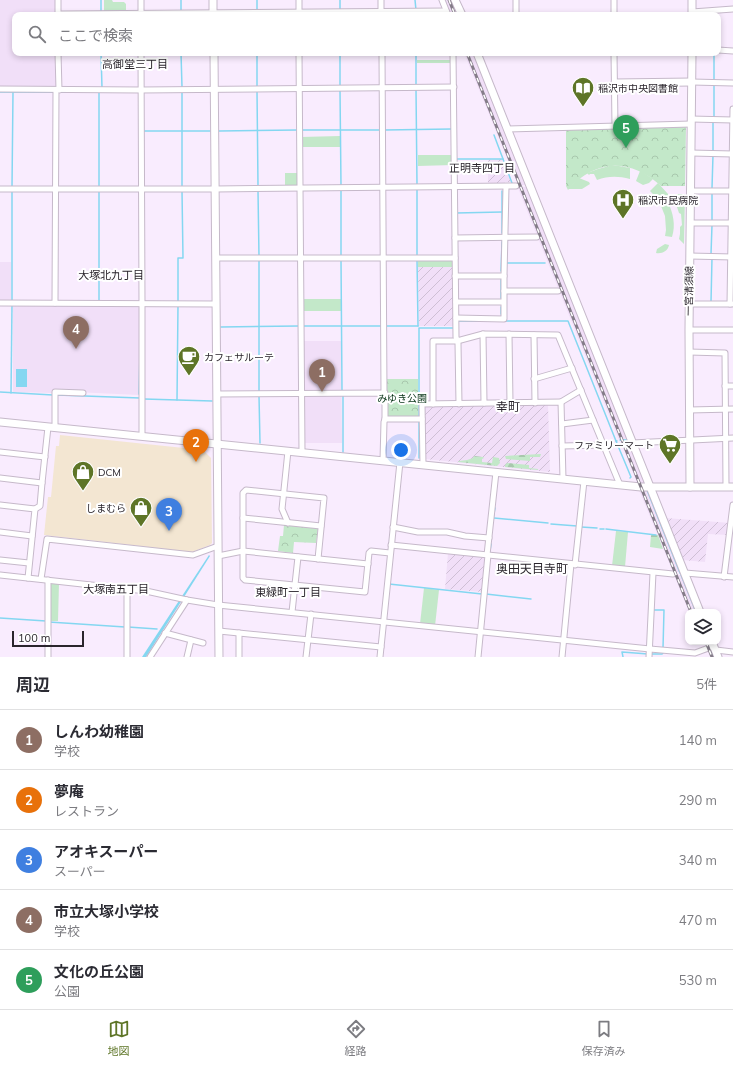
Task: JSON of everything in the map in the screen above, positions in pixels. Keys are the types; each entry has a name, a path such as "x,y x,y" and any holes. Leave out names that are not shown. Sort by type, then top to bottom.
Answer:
{"street":[{"path":"58,0 58,12"},
{"path":"141,0 141,12"},
{"path":"213,0 213,12"},
{"path":"299,0 299,12"},
{"path":"381,0 381,12"},
{"path":"442,0 447,12"},
{"path":"455,0 461,12"},
{"path":"516,0 516,12"},
{"path":"614,0 614,12"},
{"path":"692,0 692,12"},
{"path":"708,12 733,9"},
{"path":"721,50 733,51"},
{"path":"55,303 58,56"},
{"path":"141,56 142,436"},
{"path":"214,56 219,657"},
{"path":"299,56 302,452"},
{"path":"382,56 385,393 383,460"},
{"path":"453,56 455,276 459,404"},
{"path":"478,56 699,609"},
{"path":"614,56 615,126"},
{"name":"一宮清須線","path":"690,487 689,304 692,56"},
{"path":"615,83 733,83"},
{"path":"0,90 454,87"},
{"path":"689,304 731,304 733,110"},
{"path":"507,129 615,126 733,120"},
{"path":"691,154 733,154"},
{"path":"456,318 504,319 503,302 506,186"},
{"path":"0,189 215,189 516,186"},
{"path":"690,191 732,191"},
{"path":"690,223 732,223"},
{"path":"455,238 537,237"},
{"path":"690,256 732,256"},
{"path":"216,258 455,258"},
{"path":"455,276 504,276"},
{"path":"504,291 558,291"},
{"path":"456,302 503,302"},
{"path":"0,303 216,304"},
{"path":"689,330 733,330"},
{"path":"483,334 484,403"},
{"path":"433,404 432,342 457,341 483,334 558,334 620,485"},
{"path":"509,334 510,403"},
{"path":"534,334 535,403"},
{"path":"0,422 620,485 650,487 729,487 725,409 725,353 689,352"},
{"path":"534,379 572,368"},
{"path":"725,386 733,386"},
{"path":"423,464 422,404 561,402 581,390"},
{"path":"0,505 35,509 40,506 45,457 51,427 55,392 83,393"},
{"path":"217,394 384,393"},
{"path":"561,402 564,479"},
{"path":"689,410 733,409"},
{"path":"385,419 422,419"},
{"path":"562,424 593,420"},
{"path":"632,443 733,438"},
{"path":"562,446 603,444"},
{"path":"288,451 282,509 288,522"},
{"path":"0,452 45,457"},
{"path":"380,657 400,462"},
{"path":"478,657 496,472"},
{"path":"0,478 42,483"},
{"path":"562,657 584,481"},
{"path":"318,559 324,498 246,490 243,493 243,551 245,580 364,592 369,553 371,551 390,553"},
{"path":"724,577 733,505"},
{"path":"28,578 35,509"},
{"path":"243,518 321,526"},
{"path":"393,527 418,532 447,532 465,536 489,538"},
{"path":"0,532 32,536"},
{"path":"41,579 46,539 193,555 218,546"},
{"path":"391,545 673,574"},
{"path":"218,556 243,551 368,564"},
{"path":"292,612 298,557"},
{"path":"0,560 29,563"},
{"path":"650,657 653,573"},
{"path":"685,573 733,577"},
{"path":"0,575 146,591 218,605 650,649 690,655 715,649 733,652"},
{"path":"48,580 48,657"},
{"path":"127,589 127,657"},
{"path":"150,657 184,599"},
{"path":"306,657 311,614"},
{"path":"219,631 381,647"},
{"path":"165,633 203,642"},
{"path":"239,633 239,657"},
{"path":"187,657 191,640"}],"shaded area":[{"path":"0,0 57,0 57,12 12,12 12,56 57,56 57,87 0,87"},
{"path":"443,0 451,0 456,12 448,12"},
{"path":"465,56 474,56 526,185 518,185"},
{"path":"502,159 511,182 505,182 505,184 488,184 488,160"},
{"path":"527,187 627,439 619,440 518,188"},
{"path":"0,262 11,262 11,301 0,301"},
{"path":"418,267 453,267 454,326 419,326"},
{"path":"13,305 138,307 139,395 53,391 53,393 13,392"},
{"path":"303,341 341,341 342,443 303,443"},
{"path":"548,405 550,472 425,459 424,406"},
{"path":"60,435 203,450 211,458 212,543 192,552 44,535 48,497 51,497 56,446 59,446"},
{"path":"621,443 629,443 645,483 637,483"},
{"path":"647,489 679,572 673,572 639,490"},
{"path":"666,518 730,523 728,535 708,534 705,562 682,560"},
{"path":"448,553 486,558 482,592 445,589"},
{"path":"674,575 681,575 695,609 688,609"}],"green space":[{"path":"104,0 124,2 126,4 126,12 104,12"},
{"path":"417,60 452,60 452,63 417,63"},
{"path":"686,127 685,186 661,186 637,170 613,166 590,172 578,180 568,190 566,186 566,130"},
{"path":"340,136 340,147 301,147 301,137"},
{"path":"418,155 453,155 453,165 418,166"},
{"path":"609,166 630,168 630,179 613,177 597,180 594,174 589,175 587,173"},
{"path":"640,171 653,179 649,183 643,185 636,181"},
{"path":"285,173 299,173 299,185 285,186"},
{"path":"579,178 589,182 590,184 582,189 568,189"},
{"path":"658,183 668,194 668,200 660,204 657,198 650,191"},
{"path":"677,194 685,194 684,244 679,239 680,227 682,225 681,214 679,213 674,198"},
{"path":"668,202 673,219 674,228 672,237 665,236 665,216 661,206"},
{"path":"665,244 669,245 666,250 656,253 657,249"},
{"path":"418,258 454,259 454,267 418,267"},
{"path":"302,299 341,299 341,311 302,311"},
{"name":"みゆき公園","path":"386,379 418,379 418,418 387,418"},
{"path":"541,454 540,457 530,457 530,461 506,459 505,456"},
{"path":"474,456 483,457 482,462 492,463 493,457 499,458 500,463 497,466 458,462 473,458"},
{"path":"507,463 529,465 529,468 538,470 505,467"},
{"path":"284,525 318,529 316,543 294,542 293,553 278,551 280,536 283,536"},
{"path":"616,531 628,532 625,567 612,566"},
{"path":"651,535 658,535 663,549 650,547"},
{"path":"59,583 58,621 49,621 49,584"},
{"path":"424,588 439,590 435,626 420,624"}],"water":[{"path":"16,369 27,369 27,387 16,387"},
{"path":"209,555 210,556 146,657 142,657"}],"waterway":[{"path":"101,0 101,12"},
{"path":"181,0 181,12"},
{"path":"257,0 257,10"},
{"path":"340,0 340,10"},
{"path":"415,0 416,10"},
{"path":"101,56 102,88"},
{"path":"181,56 182,87"},
{"path":"257,56 257,87"},
{"path":"340,56 340,86"},
{"path":"416,56 416,85"},
{"path":"714,56 714,80"},
{"path":"714,84 714,117"},
{"path":"416,89 417,185"},
{"path":"182,90 182,187"},
{"path":"340,90 341,186"},
{"path":"257,91 258,186"},
{"path":"0,92 54,92"},
{"path":"12,187 13,92"},
{"path":"59,92 77,92"},
{"path":"99,92 99,187"},
{"path":"713,122 713,152"},
{"path":"384,130 452,129"},
{"path":"219,131 298,130"},
{"path":"301,130 381,130"},
{"path":"143,131 210,131"},
{"path":"494,135 512,183 511,184"},
{"path":"712,188 713,155"},
{"path":"456,159 503,159"},
{"path":"417,190 417,256"},
{"path":"12,191 12,301"},
{"path":"99,191 99,301"},
{"path":"178,302 178,258 183,258 182,191"},
{"path":"258,191 259,257"},
{"path":"341,191 341,256"},
{"path":"502,191 502,233"},
{"path":"712,193 712,221"},
{"path":"456,213 502,212"},
{"path":"711,254 712,225"},
{"path":"501,271 502,242"},
{"path":"711,302 712,258"},
{"path":"341,259 342,391"},
{"path":"417,259 418,326"},
{"path":"259,260 259,392"},
{"path":"506,263 545,263"},
{"path":"501,280 501,298"},
{"path":"11,393 12,305"},
{"path":"177,400 178,305"},
{"path":"100,306 112,306"},
{"path":"501,307 501,314"},
{"path":"459,321 486,321"},
{"path":"504,321 568,321 616,441"},
{"path":"221,327 299,326"},
{"path":"303,326 382,326"},
{"path":"385,326 418,326"},
{"path":"419,416 419,328 454,328"},
{"path":"139,394 140,352"},
{"path":"0,392 53,395"},
{"path":"57,395 140,398"},
{"path":"343,395 343,452"},
{"path":"259,396 260,443"},
{"path":"144,399 212,401"},
{"path":"419,421 419,458"},
{"path":"620,440 627,440"},
{"path":"617,441 631,477 630,478"},
{"path":"647,490 680,573"},
{"path":"493,519 495,508"},
{"path":"494,518 548,523"},
{"path":"551,524 577,526"},
{"path":"581,527 597,528"},
{"path":"606,529 656,535"},
{"path":"490,551 491,544"},
{"path":"681,575 695,609"},
{"path":"389,584 482,594"},
{"path":"486,594 531,599"},
{"path":"654,610 664,610 663,648"},
{"path":"0,618 46,621"},
{"path":"49,622 125,627"},
{"path":"128,627 157,629"},
{"path":"711,650 714,657"},
{"path":"623,657 622,652 648,654"},
{"path":"651,654 663,653"}],"railway":[{"path":"449,0 454,12"},
{"path":"468,56 690,609"},
{"path":"707,645 712,657"}],"place":[{"name":"稲沢市中央図書館","path":"583,108"},
{"name":"文化の丘公園","path":"626,148"},
{"name":"稲沢市民病院","path":"623,220"},
{"name":"市立大塚小学校","path":"76,349"},
{"name":"カフェサルーテ","path":"189,376"},
{"name":"しんわ幼稚園","path":"322,392"},
{"name":"夢庵","path":"196,462"},
{"name":"ファミリーマート","path":"670,464"},
{"name":"DCM","path":"83,492"},
{"name":"しまむら","path":"141,528"},
{"name":"アオキスーパー","path":"169,531"}],"district":[{"name":"高御堂三丁目","path":"135,64"},
{"name":"正明寺四丁目","path":"482,168"},
{"name":"大塚北九丁目","path":"111,275"},
{"name":"幸町","path":"508,406"},
{"name":"奥田天目寺町","path":"532,568"},
{"name":"大塚南五丁目","path":"116,589"},
{"name":"東緑町一丁目","path":"288,592"}]}
